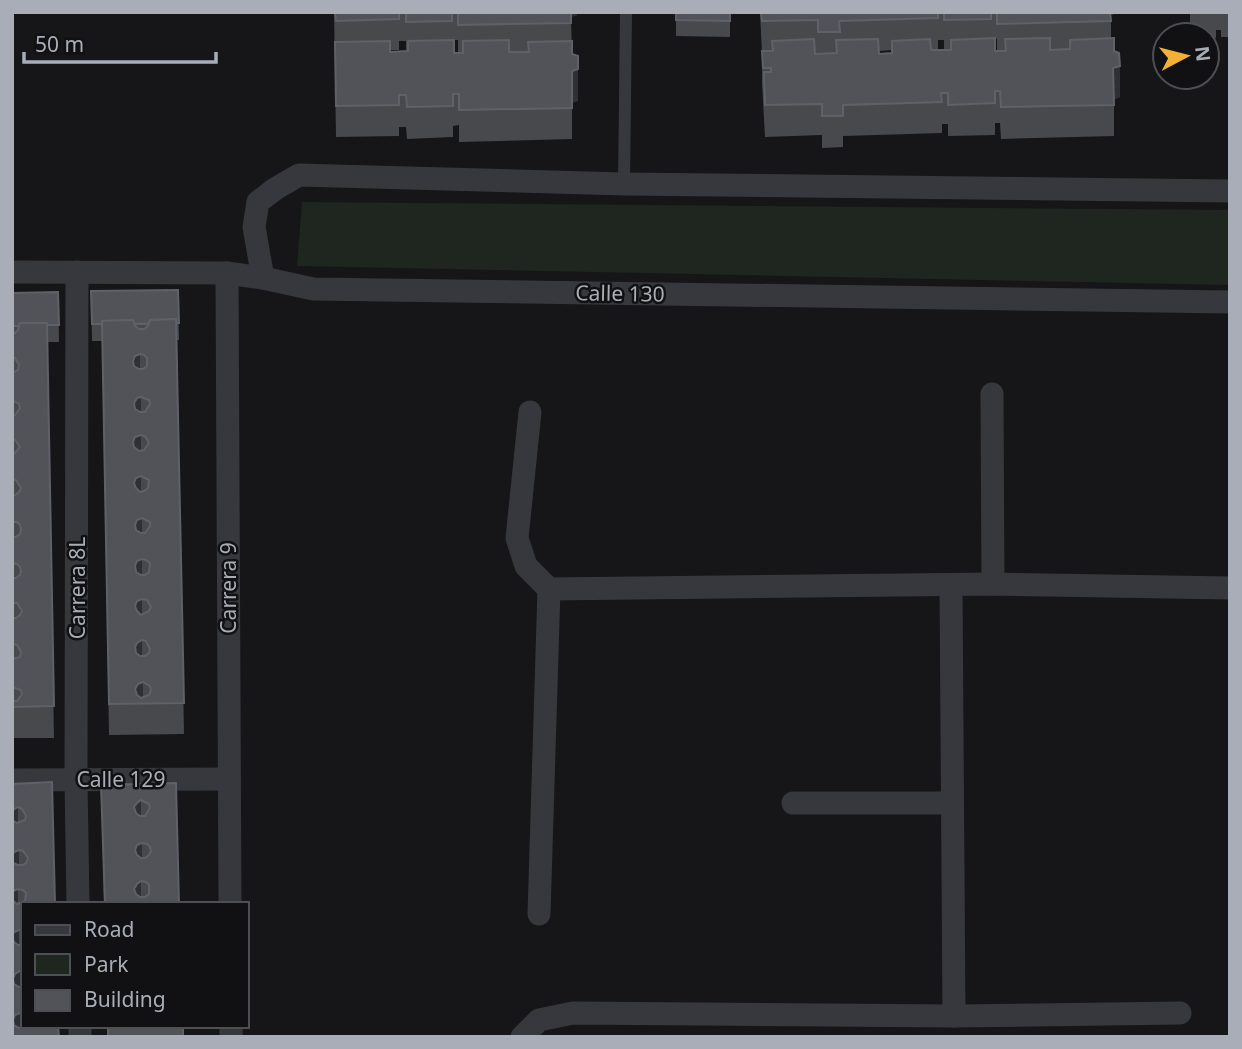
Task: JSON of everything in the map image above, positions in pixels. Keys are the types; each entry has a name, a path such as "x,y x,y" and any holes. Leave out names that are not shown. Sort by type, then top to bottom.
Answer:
{"street":[{"path":"263,278 254,227 258,202 299,175 624,184 1230,191"},
{"name":"Calle 130","path":"12,272 227,273 313,289 1230,302"},
{"name":"Carrera 8L","path":"77,272 78,902"},
{"name":"Carrera 9","path":"227,273 230,902"},
{"path":"992,394 993,584"},
{"path":"530,412 517,538 526,566 549,589 993,584 1230,588"},
{"path":"951,586 954,1016"},
{"path":"538,914 549,589"},
{"name":"Calle 129","path":"12,780 229,779"},
{"path":"793,803 952,803"},
{"path":"522,1037 539,1020 573,1013 954,1016 1002,1026 1180,1013"}],"lane":[{"path":"624,184 626,12"}],"green space":[{"path":"302,202 1230,210 1230,285 297,266"}],"building":[{"path":"335,12 399,12 399,19 336,21"},
{"path":"406,12 452,12 452,21 406,22"},
{"path":"458,12 571,12 571,23 458,25"},
{"path":"676,12 730,12 730,21 676,20"},
{"path":"761,12 938,12 938,18 839,21 840,32 818,32 818,20 762,21"},
{"path":"944,12 991,12 991,19 944,20"},
{"path":"997,12 1110,12 1111,21 997,24"},
{"path":"995,38 995,51 1006,51 1005,39 1050,38 1050,50 1070,49 1070,40 1114,38 1114,51 1119,53 1120,66 1113,68 1114,105 1001,107 1000,91 995,91 995,103 948,105 948,93 941,93 942,102 843,105 843,116 822,116 822,104 765,105 764,72 771,72 771,68 763,68 762,51 773,51 772,41 814,39 815,54 837,53 836,40 878,39 879,54 892,53 892,41 930,39 931,50 951,50 951,40"},
{"path":"454,40 454,53 463,53 463,41 509,40 509,52 529,52 528,42 572,41 572,54 578,56 578,69 572,71 572,108 459,110 459,94 453,94 453,106 407,107 406,95 399,95 399,105 336,106 335,42 390,41 390,52 408,51 408,41"},
{"path":"178,290 179,323 176,323 176,319 150,320 148,324 134,324 133,320 92,324 91,291"},
{"path":"58,292 59,325 20,323 19,326 12,326 12,293"},
{"path":"176,319 184,703 109,704 102,321 133,320 135,326 144,329 150,320","holes":["144,355 147,358 147,366 139,369 134,366 135,356","141,397 149,400 150,404 145,412 140,412 135,409 134,403","141,435 145,436 149,443 144,450 139,451 133,442 135,437","141,476 149,480 148,488 140,492 134,483 136,478","142,518 150,522 145,533 136,530 137,520","142,559 150,563 149,572 145,575 136,572 137,561","142,599 147,600 151,607 141,615 135,606 137,601","146,641 149,653 145,656 136,653 137,643","143,682 150,686 149,695 141,698 135,689 138,684"]},
{"path":"20,323 47,323 54,706 12,707 12,701 17,701 22,694 21,690 12,687 12,659 20,657 21,652 17,645 12,644 12,618 16,618 22,611 17,603 12,603 12,578 20,575 21,571 17,564 12,563 12,537 20,534 21,529 17,522 12,522 12,495 21,488 16,480 12,479 12,454 20,447 12,439 12,416 20,408 19,404 12,400 12,373 18,370 19,365 15,358 12,358 12,333 18,330"},
{"path":"52,782 55,902 22,902 26,893 23,890 18,889 12,893 12,859 13,863 23,865 28,858 19,850 12,856 12,820 17,823 25,820 26,816 18,807 12,812 12,784"},
{"path":"176,783 179,902 105,902 101,785","holes":["141,800 149,804 150,808 145,816 136,813 134,807","147,844 151,851 145,858 137,855 135,850 137,845","141,881 149,885 149,894 145,897 140,897 134,889"]},
{"path":"12,900 17,904 21,902 21,930 14,932 12,936"},
{"path":"12,937 14,942 21,945 21,971 15,974 13,979 14,984 21,986 21,1013 15,1015 14,1025 19,1028 58,1028 59,1037 12,1037"},
{"path":"108,1028 183,1028 183,1037 108,1037"}]}
